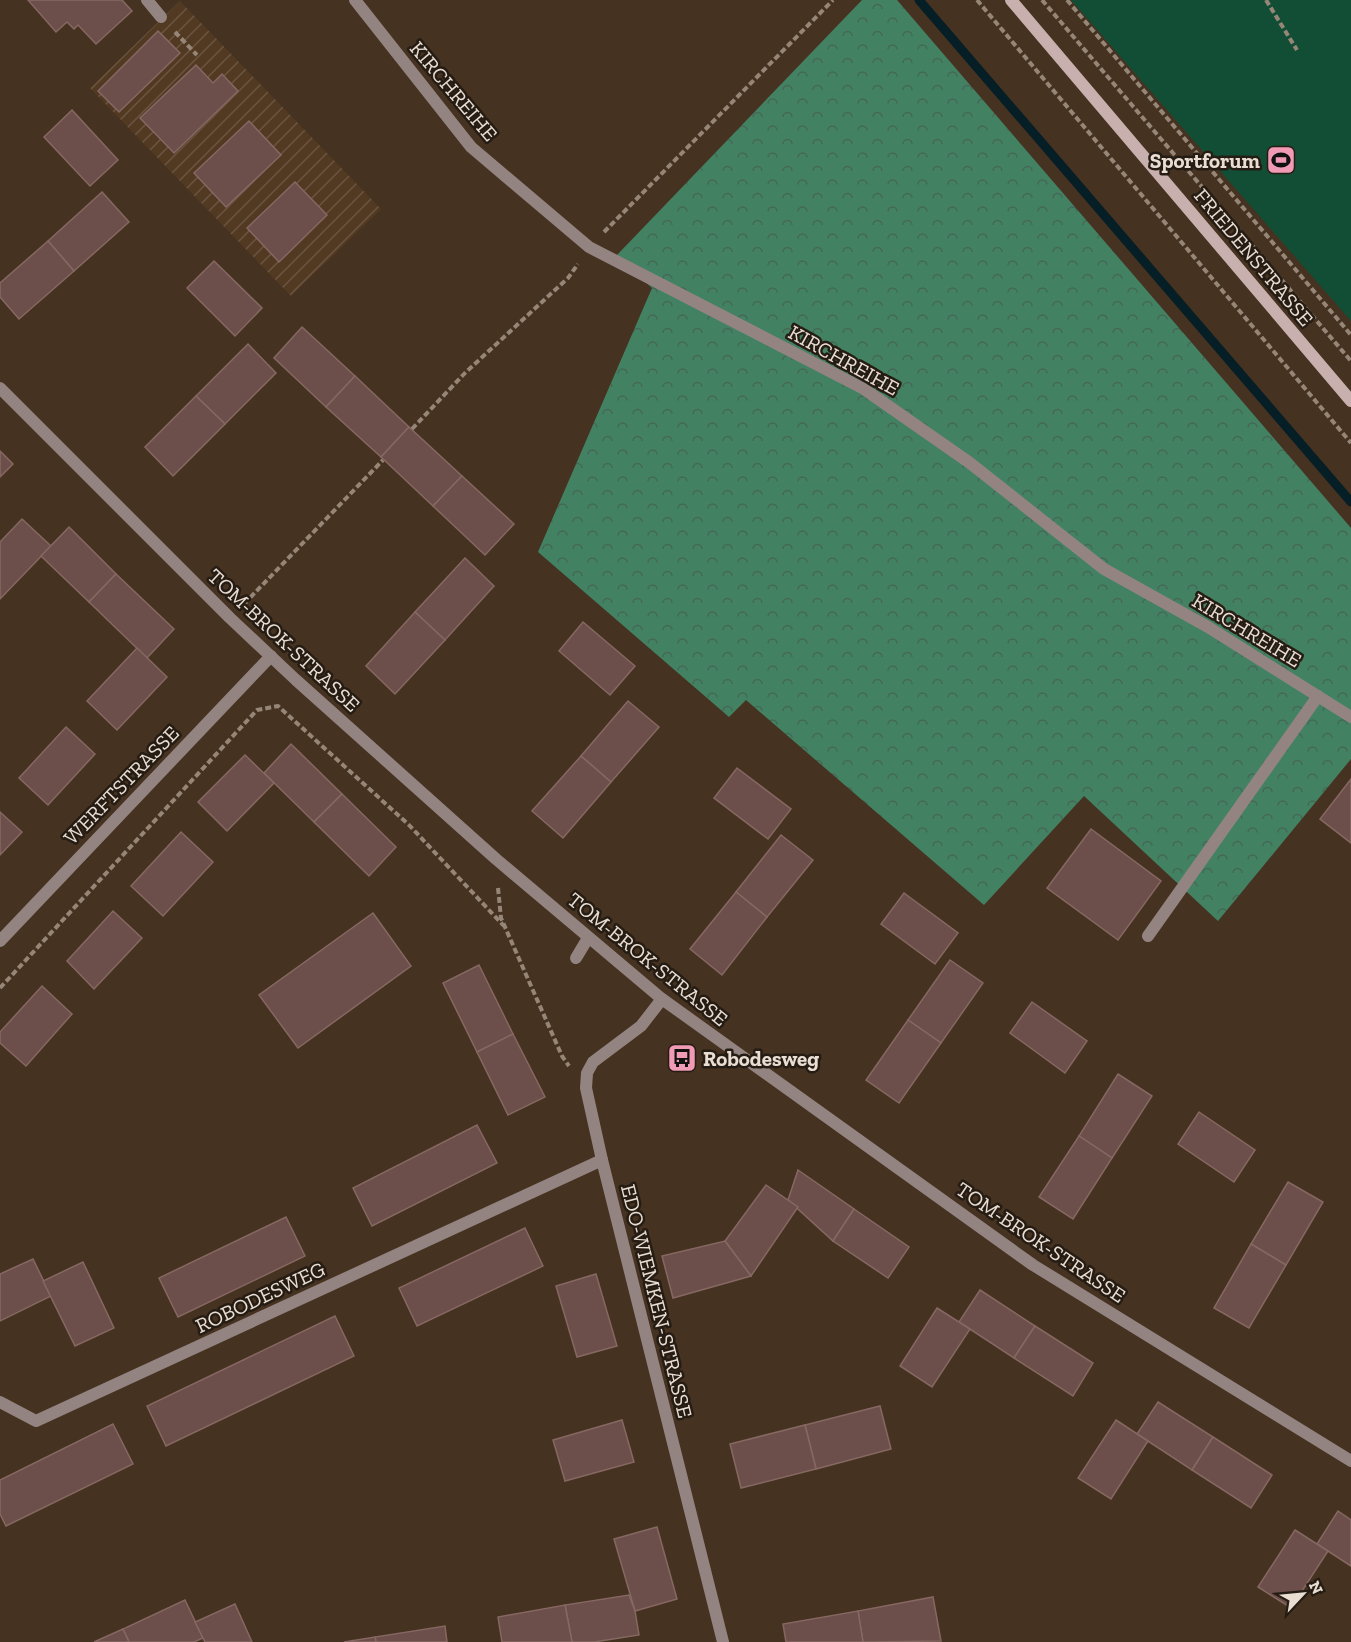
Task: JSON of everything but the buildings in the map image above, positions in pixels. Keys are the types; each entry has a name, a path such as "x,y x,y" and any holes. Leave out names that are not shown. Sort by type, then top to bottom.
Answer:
{"main road":[{"name":"FRIEDENSTRASSE","path":"1011,0 1351,401"}],"street":[{"path":"147,0 161,17"},
{"name":"KIRCHREIHE","path":"355,0 471,147 589,247 864,389 970,463 1104,569 1208,627 1351,717"},
{"name":"TOM-BROK-STRASSE","path":"0,388 230,618 271,656 496,860 662,999 1033,1265 1351,1461"},
{"name":"WERFTSTRASSE","path":"0,941 271,656"},
{"path":"1148,936 1318,696"},
{"path":"576,958 588,938"},
{"path":"586,1088 586,1073 593,1062 641,1026 662,999"},
{"name":"EDO-WIEMKEN-STRASSE","path":"586,1088 723,1642"},
{"name":"ROBODESWEG","path":"0,1402 36,1421 602,1160"}],"path":[{"path":"412,429 465,373 568,278 589,247 833,0"},
{"path":"977,0 1351,443"},
{"path":"1042,0 1351,361"},
{"path":"1067,0 1351,335"},
{"path":"1266,0 1297,50"},
{"path":"161,17 197,55"},
{"path":"230,618 383,460"},
{"path":"0,988 257,710 278,706 410,825 504,926"},
{"path":"496,860 501,918 504,926 562,1056 586,1088"}],"shaded area":[{"path":"180,1 381,209 291,296 90,88"}],"green space":[{"path":"862,0 897,0 1351,528 1351,759 1218,921 1084,796 984,905 746,700 729,717 538,552 652,288 617,255"},
{"name":"Sportforum","path":"1071,0 1351,0 1351,321"}],"waterway":[{"path":"919,0 1351,502"}],"place":[{"name":"Sportforum","path":"1281,160"},
{"name":"Robodesweg","path":"682,1058"}]}
